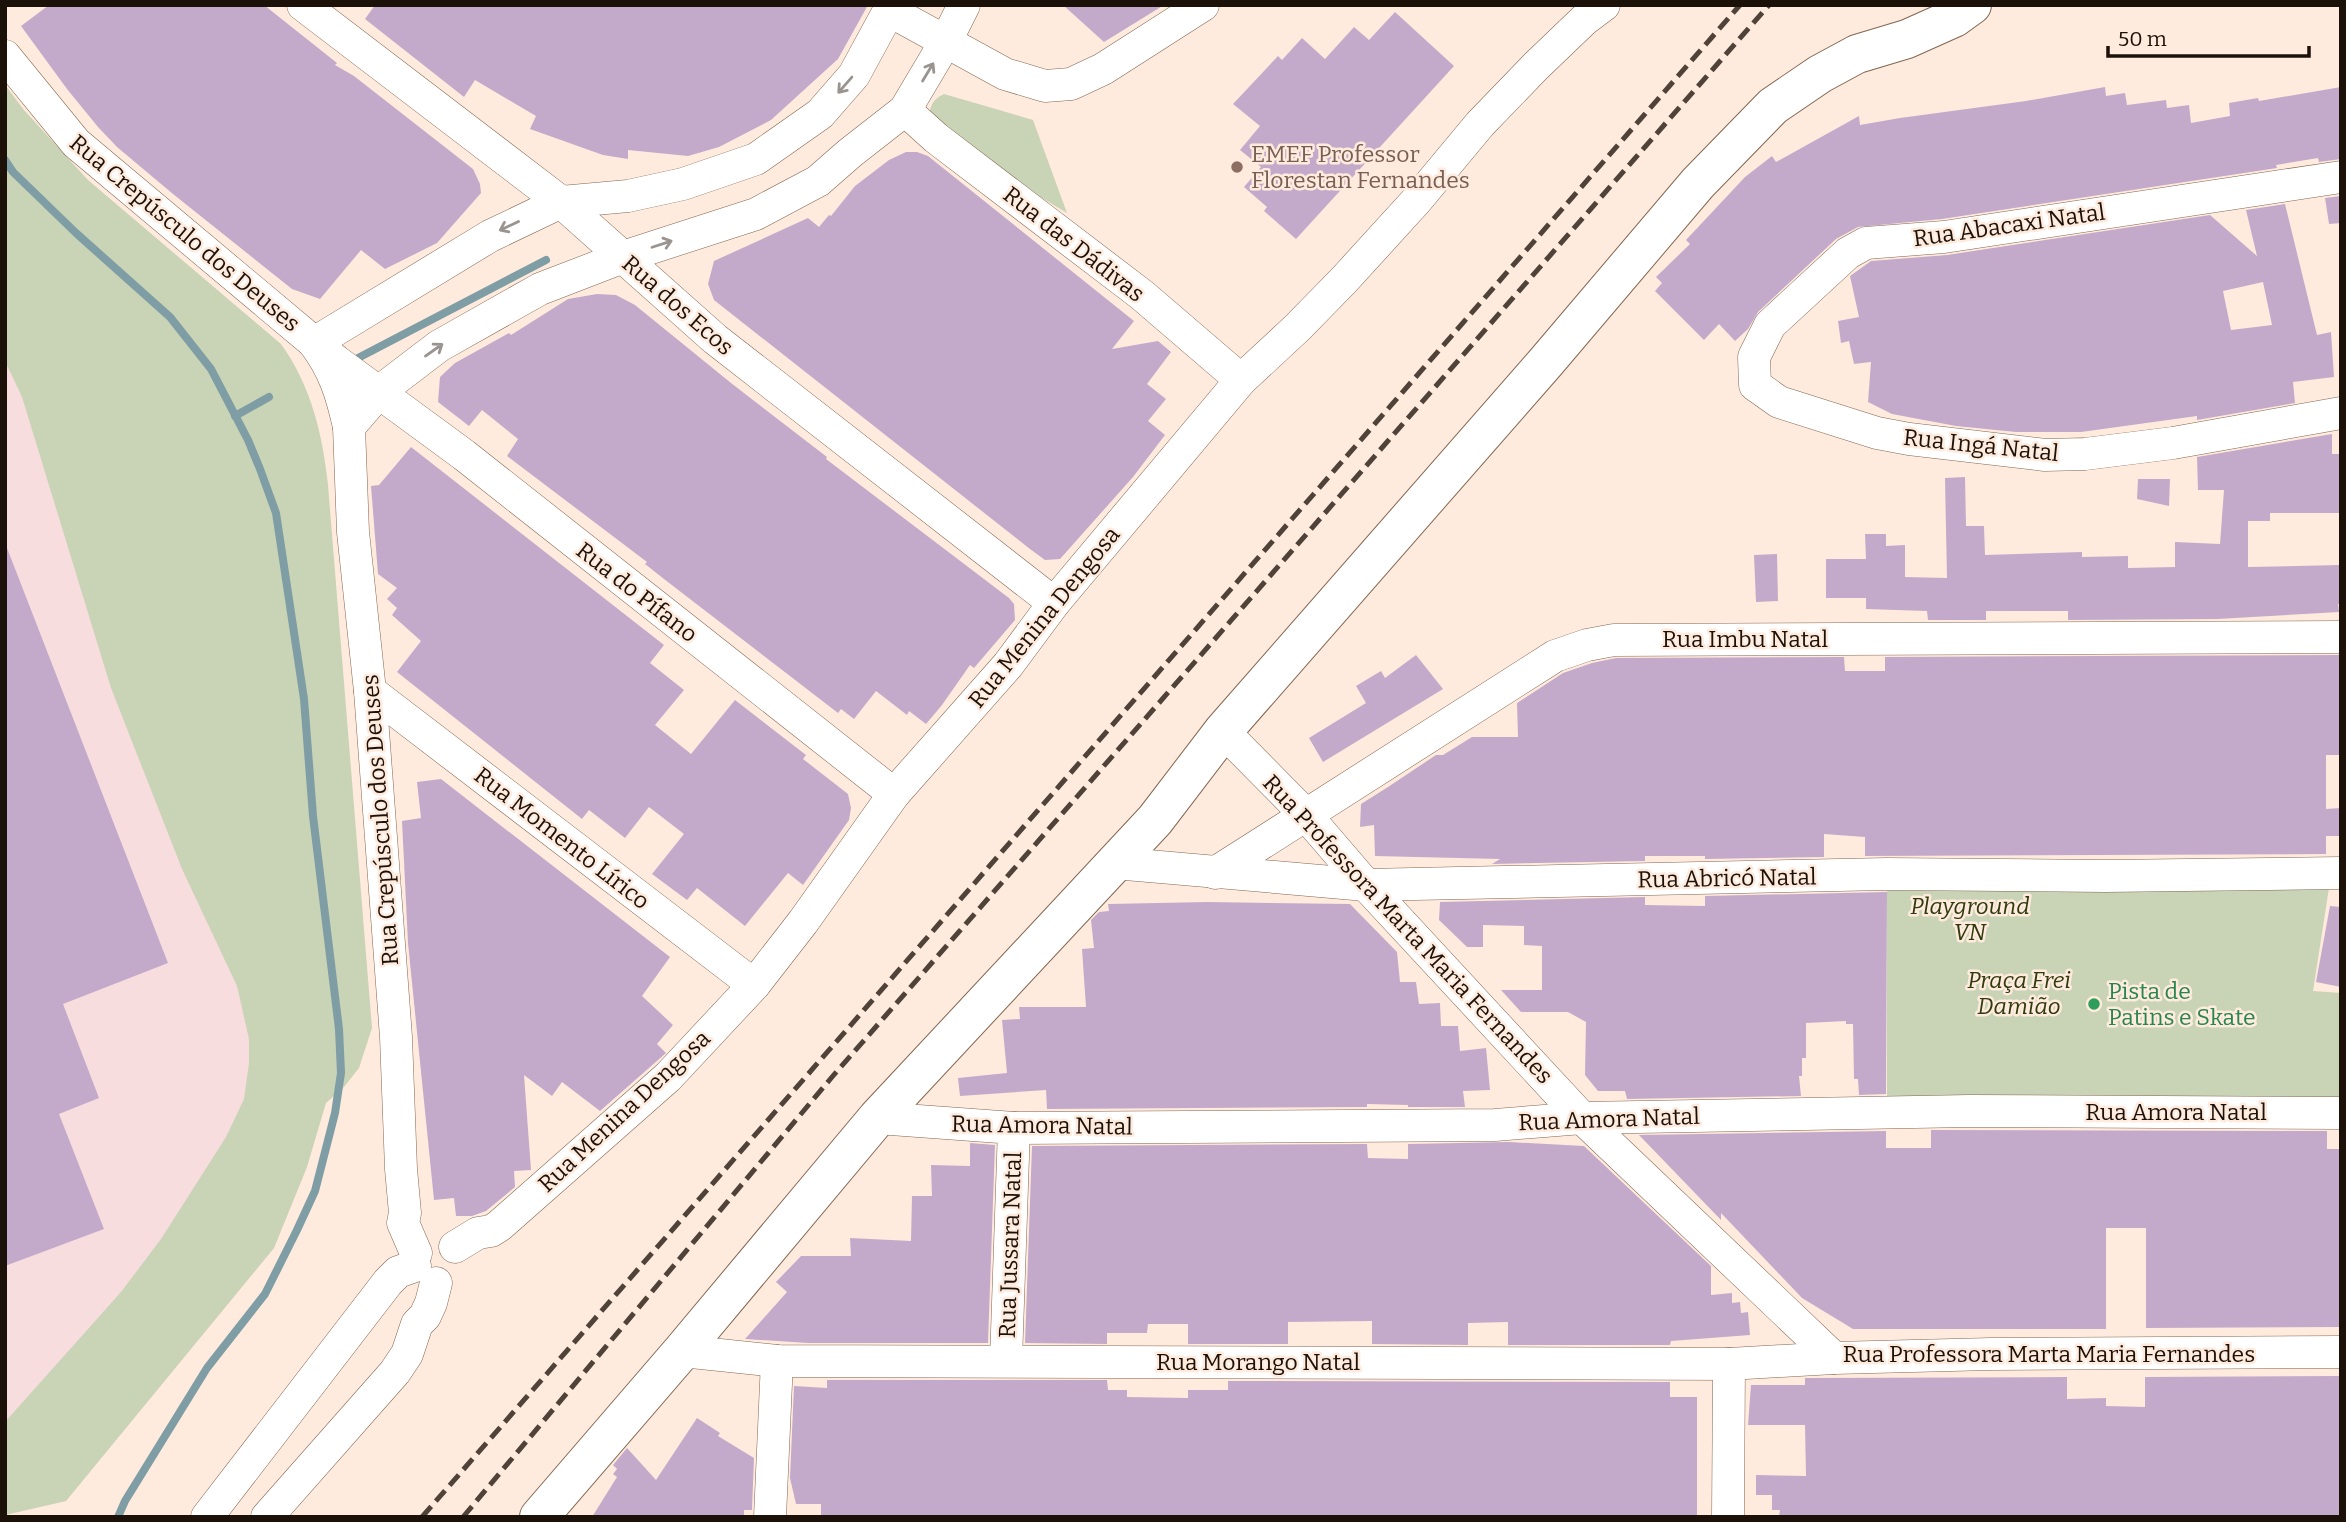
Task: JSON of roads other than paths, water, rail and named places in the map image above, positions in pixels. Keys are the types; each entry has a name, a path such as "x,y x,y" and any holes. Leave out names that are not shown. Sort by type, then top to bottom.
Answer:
{"street":[{"name":"Rua dos Ecos","path":"303,5 561,202 715,339 1054,603"},
{"path":"349,427 380,391 439,346 540,289 623,257 756,214 818,181 905,110 964,5"},
{"path":"314,343 489,236 561,202 639,194 683,184 756,159 820,114 854,75 891,8 1005,74 1045,86 1071,84 1102,69 1203,5"},
{"name":"Rua Menina Dengosa","path":"207,1517 398,1272 485,1243 491,1231 668,1077 754,985 803,922 894,794 1008,665 1054,603 1241,380 1344,280 1416,201 1480,124 1536,66 1584,20 1604,5"},
{"path":"539,1517 877,1118 1155,820 1223,731 1546,362 1698,183 1773,106 1820,74 1857,54 1907,39 1954,18 1972,5"},
{"name":"Rua Crepúsculo dos Deuses","path":"5,56 76,143 336,361 380,391"},
{"name":"Rua das Dádivas","path":"905,110 936,138 1142,295 1241,380"},
{"path":"820,114 850,153"},
{"name":"Rua Abacaxi Natal","path":"1755,384 1754,357 1770,325 1848,253 1866,243 1944,237 2341,177"},
{"name":"Rua Crepúsculo dos Deuses","path":"314,343 335,374 349,427 353,532 370,691 395,1023 405,1213 416,1220 434,1261"},
{"name":"Rua Ingá Natal","path":"1755,384 1779,402 1877,433 2045,455 2085,454 2173,443 2341,413"},
{"name":"Rua do Pífano","path":"380,391 894,794"},
{"name":"Rua Imbu Natal","path":"1215,873 1555,656 1587,645 1614,640 2341,637"},
{"name":"Rua Momento Lírico","path":"370,691 754,985"},
{"name":"Rua Professora Marta Maria Fernandes","path":"1223,731 1305,814 1366,885 1582,1118 1834,1358 1991,1354 2341,1352"},
{"name":"Rua Abricó Natal","path":"1114,863 1366,885 1888,874 2105,876 2341,873"},
{"name":"Rua Amora Natal","path":"877,1118 1014,1128 1495,1125 1582,1118 1969,1111 2341,1113"},
{"name":"Rua Jussara Natal","path":"1006,1361 1014,1128"},
{"path":"267,1517 395,1372 407,1354 417,1324 425,1316 431,1303 434,1261"},
{"name":"Rua Morango Natal","path":"682,1351 777,1361 1729,1364 1834,1358"},
{"path":"770,1517 777,1361"},
{"path":"1728,1517 1729,1364"}],"waterway":[{"path":"5,160 13,172 76,233 170,317 211,369 260,469 276,513 304,699 313,816 339,1029 341,1073 335,1113 315,1191 265,1294 207,1368 125,1501 118,1517"},
{"path":"358,358 546,260"},
{"path":"235,416 269,397"}],"railway":[{"path":"422,1517 1740,5"},
{"path":"463,1517 832,1077 1769,5"}],"place":[{"name":"EMEF Professor Florestan Fernandes","path":"1237,167"},
{"name":"Pista de Patins e Skate","path":"2094,1004"}],"park label":[{"name":"Playground VN","path":"1970,919"},
{"name":"Praça Frei Damião","path":"2019,993"}]}
